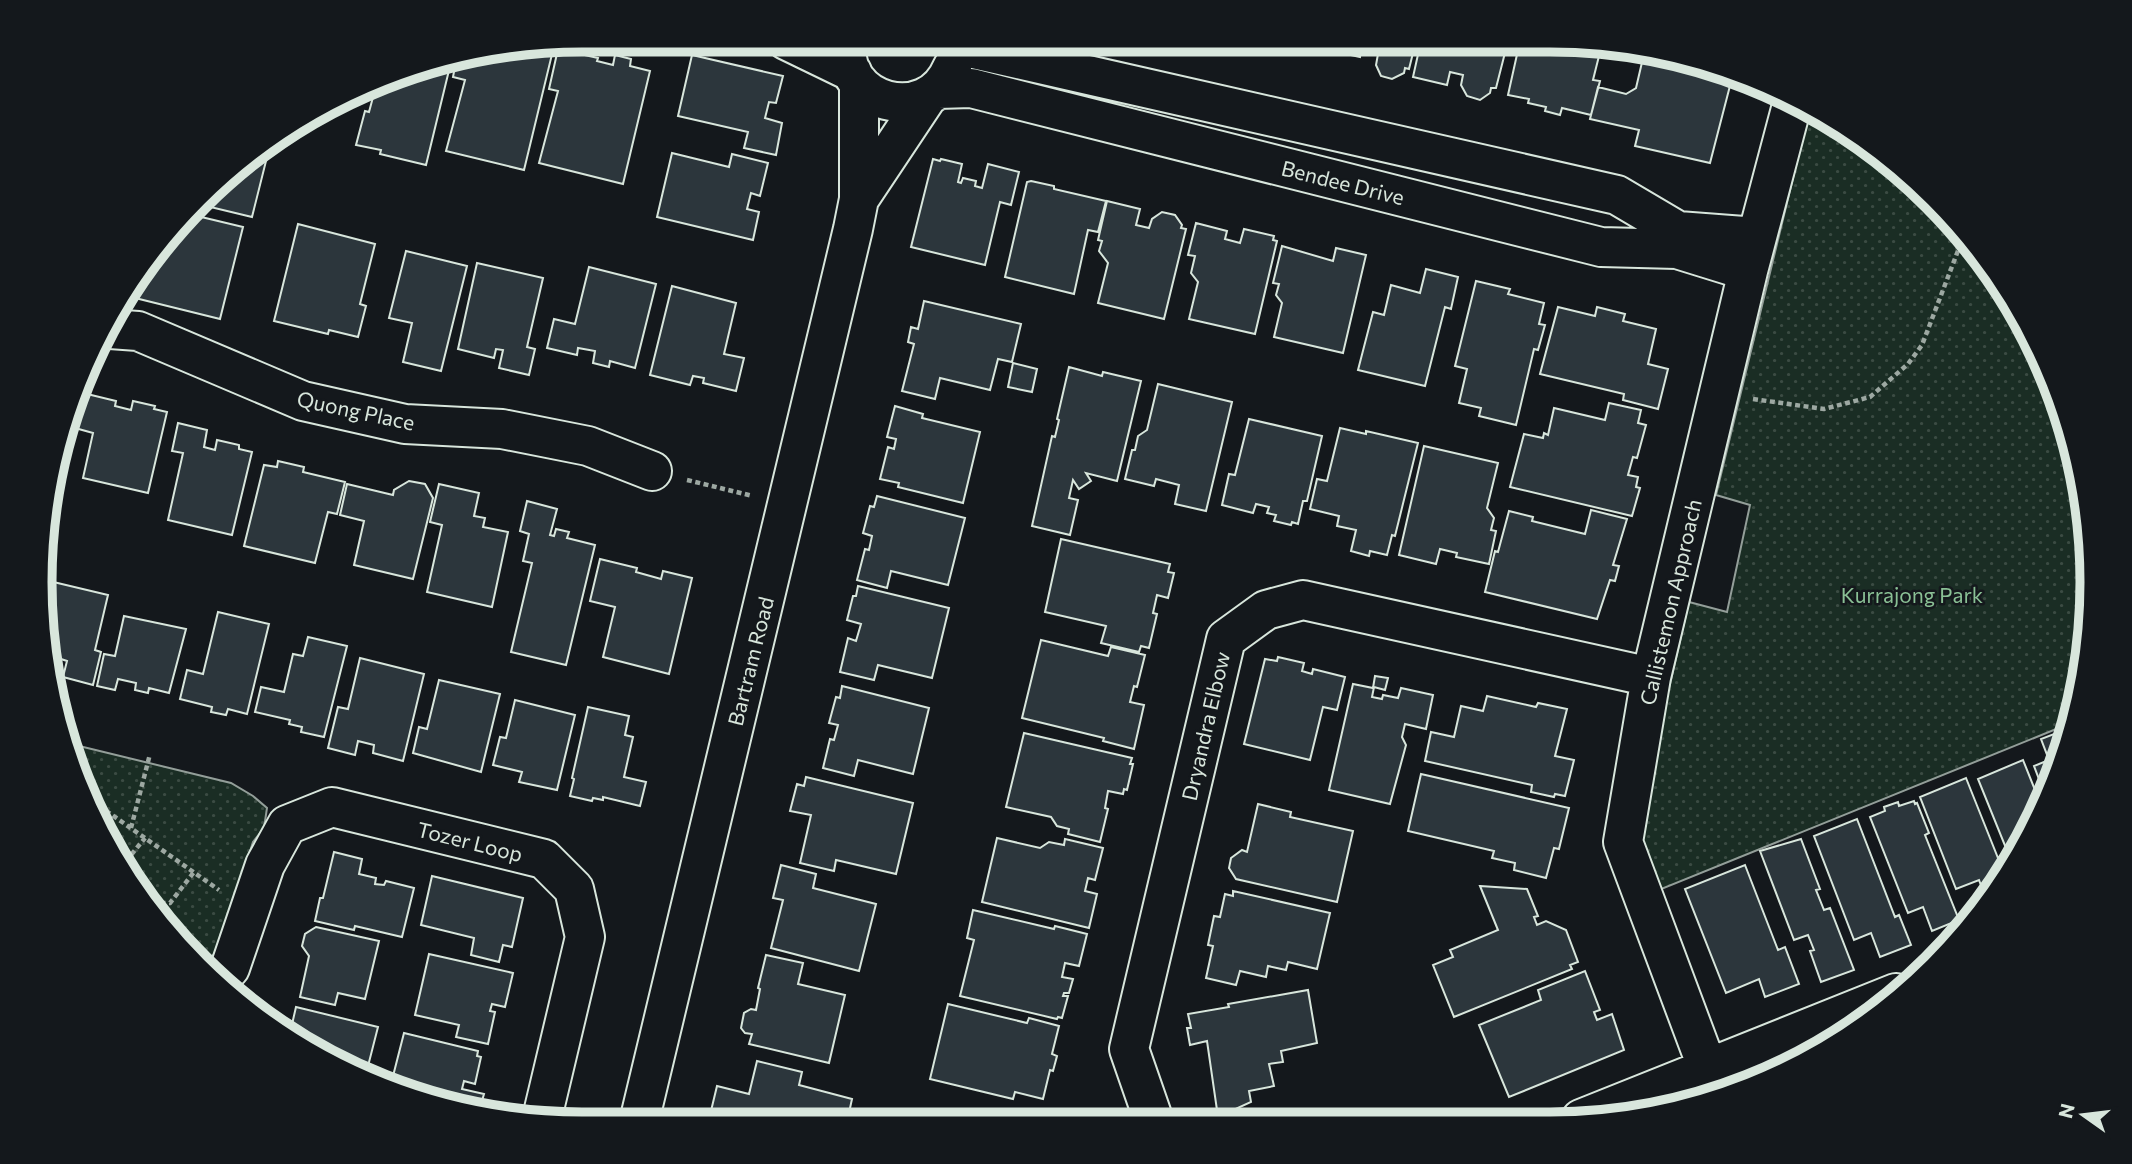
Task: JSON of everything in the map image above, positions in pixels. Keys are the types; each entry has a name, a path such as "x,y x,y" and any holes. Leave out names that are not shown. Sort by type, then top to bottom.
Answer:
{"street":[{"name":"Bendee Drive","path":"818,52 853,65 873,96 891,103 909,103 932,93 971,89 1601,247 1753,254"},
{"name":"Bartram Road","path":"859,200 932,93 948,76 954,52"},
{"path":"994,52 1617,195 1678,230 1753,254"},
{"name":"Bartram Road","path":"641,1112 859,200 853,65"},
{"name":"Callistemon Approach","path":"1713,1083 1623,842 1651,677 1753,254 1791,110"},
{"name":"Quong Place","path":"117,329 138,331 303,401 405,424 502,429 588,446 652,471"},
{"name":"Dryandra Elbow","path":"1151,1112 1129,1049 1226,639 1266,610 1303,600 1651,677"},
{"name":"Tozer Loop","path":"225,973 230,968 265,865 287,825 332,807 544,859 574,889 585,937 544,1110"},
{"path":"1636,1104 1713,1083 1859,1011"}],"path":[{"path":"1752,386 1749,399 1824,409 1870,397 1908,364 1922,345 1959,247"},
{"path":"652,471 787,504"},
{"path":"131,828 150,754"},
{"path":"104,809 250,912"},
{"path":"129,856 145,838"},
{"path":"162,904 170,904 194,872"}],"green space":[{"name":"Kurrajong Park","path":"1807,119 1872,162 1899,184 1948,233 2009,317 2039,379 2061,445 2069,479 2075,513 2080,582 2075,651 2058,728 1654,892 1640,848 1640,814 1689,602 1727,612 1750,505 1716,495"},
{"path":"79,746 231,783 267,808 264,828 253,842 218,952 208,956 184,931 142,876 107,816"}],"building":[{"path":"573,52 598,58 597,61 613,65 615,55 631,59 630,66 650,71 623,184 539,163 558,91 549,89 557,53"},
{"path":"1337,52 1361,52 1360,57"},
{"path":"1370,52 1413,52 1409,69 1405,68 1404,73 1392,79 1381,76 1376,65 1378,54"},
{"path":"1419,52 1505,52 1496,88 1491,88 1490,93 1480,100 1467,96 1461,85 1463,75 1450,72 1447,85 1413,77"},
{"path":"1518,52 1599,55 1593,80 1600,81 1591,115 1562,108 1560,115 1545,111 1546,107 1528,103 1529,99 1508,95"},
{"path":"552,54 524,170 446,151 465,80 453,77 455,69 479,63"},
{"path":"692,55 783,76 776,103 769,102 765,118 782,123 776,155 744,148 748,132 678,116"},
{"path":"1642,61 1730,85 1710,163 1635,146 1639,130 1590,119 1598,87 1626,94 1636,88"},
{"path":"449,70 426,165 356,145 365,111 369,112 373,96"},
{"path":"672,153 729,167 732,154 768,163 760,196 751,193 747,209 759,212 753,240 657,217"},
{"path":"267,157 252,217 209,207"},
{"path":"933,159 962,164 958,182 961,183 963,178 976,181 975,186 982,188 988,164 1019,172 1011,205 1000,202 985,265 911,247"},
{"path":"1027,182 1106,201 1098,232 1088,230 1074,294 1005,277"},
{"path":"1107,201 1140,209 1136,225 1149,228 1152,219 1162,212 1175,215 1182,225 1181,228 1186,229 1164,319 1098,303 1108,263 1099,251 1102,241 1098,240"},
{"path":"200,217 243,227 220,319 135,298 162,260"},
{"path":"1196,223 1227,231 1225,239 1240,243 1244,229 1274,236 1273,240 1277,241 1255,334 1189,319 1198,282 1191,273 1195,256 1188,255"},
{"path":"298,224 375,244 360,304 366,306 358,337 329,330 328,334 274,321"},
{"path":"1282,246 1333,261 1336,248 1366,255 1343,353 1274,337 1282,303 1276,295 1279,284 1273,283"},
{"path":"406,251 467,266 441,371 403,362 412,323 389,318"},
{"path":"477,263 543,278 527,347 535,349 529,375 499,368 503,350 496,349 494,358 458,349"},
{"path":"589,267 656,284 635,368 610,361 609,367 593,363 595,351 578,348 577,355 547,348 554,319 575,324"},
{"path":"1426,269 1458,277 1451,309 1445,307 1425,386 1358,370 1373,312 1384,315 1391,285 1420,293"},
{"path":"1476,281 1510,289 1508,294 1544,303 1539,324 1545,325 1538,350 1534,349 1516,425 1479,416 1481,408 1459,403 1467,369 1455,366"},
{"path":"672,286 736,303 724,354 744,358 736,391 703,383 704,378 693,376 690,385 650,375"},
{"path":"924,301 1021,324 1012,362 998,359 990,390 940,378 935,399 902,391 914,344 908,342 911,327 918,329"},
{"path":"1558,307 1595,316 1597,307 1625,314 1623,321 1656,329 1648,364 1668,369 1658,409 1623,400 1624,394 1540,374"},
{"path":"1013,363 1037,369 1032,392 1008,387"},
{"path":"1069,367 1102,376 1103,372 1141,381 1117,481 1086,473 1091,481 1079,489 1073,480 1069,498 1078,500 1070,535 1032,526 1052,436 1055,437 1059,420 1057,419"},
{"path":"1158,384 1232,402 1206,511 1175,504 1179,485 1156,479 1154,486 1125,479 1138,436 1147,430"},
{"path":"88,394 116,401 115,406 131,410 133,401 167,412 148,493 83,478 93,433 76,428"},
{"path":"1609,403 1641,410 1638,423 1646,425 1637,458 1633,457 1628,475 1638,477 1636,487 1640,488 1632,516 1510,487 1524,434 1543,438 1544,433 1548,435 1554,408 1605,420"},
{"path":"895,406 923,414 922,418 980,432 963,503 898,487 899,483 880,479 888,447 894,449 896,439 887,437"},
{"path":"1249,419 1322,436 1307,501 1303,501 1298,524 1274,521 1276,515 1267,513 1269,507 1256,504 1253,513 1222,505 1229,474 1235,475"},
{"path":"178,423 207,430 204,447 215,450 217,440 239,445 239,449 252,452 232,535 168,520 183,453 172,451"},
{"path":"1340,428 1418,443 1395,536 1392,535 1387,555 1370,551 1369,556 1351,551 1356,530 1337,526 1339,516 1310,509 1317,479 1327,481"},
{"path":"1424,446 1498,463 1487,508 1494,518 1491,530 1496,531 1489,564 1456,557 1457,553 1440,549 1436,564 1399,555"},
{"path":"278,461 304,467 303,472 345,482 337,514 328,512 315,563 244,546 264,465 277,467"},
{"path":"409,481 425,484 433,498 413,579 354,565 364,521 340,515 347,484 393,495 394,490"},
{"path":"439,484 479,493 474,516 485,518 483,527 508,532 492,607 427,592 442,525 430,522"},
{"path":"877,496 965,518 948,585 891,571 887,588 857,580 865,549 869,550 872,536 863,533 870,506 874,507"},
{"path":"527,501 557,509 550,535 554,536 556,529 569,532 567,538 595,545 566,665 511,652 532,563 523,561 529,534 520,531"},
{"path":"1591,510 1627,519 1613,565 1619,566 1615,581 1610,580 1597,619 1485,592 1509,511 1533,517 1532,521 1585,534"},
{"path":"1061,539 1170,564 1168,572 1174,573 1168,598 1157,595 1153,613 1157,614 1149,648 1141,646 1139,652 1101,643 1106,626 1045,612"},
{"path":"600,559 637,568 636,572 661,579 663,571 692,578 669,674 603,657 615,607 590,601"},
{"path":"52,582 108,595 95,650 101,652 93,685 63,677 67,661 58,658"},
{"path":"858,586 949,608 932,678 878,665 874,680 840,672 848,638 856,641 861,624 847,620"},
{"path":"218,612 269,624 247,714 228,709 226,715 211,712 212,707 180,699 187,670 203,674"},
{"path":"124,616 186,629 169,693 149,688 148,693 135,690 136,683 118,679 115,690 97,686 104,654 115,656"},
{"path":"308,637 347,646 324,737 301,732 302,727 289,724 290,720 255,712 261,687 284,692 293,654 303,656"},
{"path":"1041,640 1108,656 1111,647 1145,655 1137,687 1134,686 1130,702 1144,705 1134,749 1103,741 1104,738 1022,718"},
{"path":"1278,657 1304,663 1302,671 1312,674 1313,669 1345,677 1337,710 1323,707 1310,760 1244,744 1265,659 1277,661"},
{"path":"360,658 424,674 403,761 373,753 374,745 358,741 355,755 328,748 338,707 348,709"},
{"path":"1375,676 1388,678 1385,690 1374,687 1372,697 1382,699 1383,695 1398,698 1401,688 1433,695 1426,729 1405,724 1402,737 1406,745 1390,804 1329,790 1353,684 1373,688"},
{"path":"439,680 500,694 481,772 413,753 419,727 427,729"},
{"path":"842,686 929,708 913,774 858,760 854,776 823,768 830,739 834,740 838,725 829,723"},
{"path":"1487,696 1536,707 1538,703 1567,709 1555,756 1574,760 1565,796 1555,794 1554,797 1531,792 1532,785 1425,761 1431,732 1454,737 1461,706 1483,711"},
{"path":"515,700 575,715 557,790 519,782 522,772 493,765 500,737 506,738"},
{"path":"588,707 629,716 625,735 633,737 624,777 646,782 640,806 603,797 603,800 593,798 592,801 570,796"},
{"path":"1024,733 1132,758 1127,790 1124,789 1123,794 1108,791 1105,808 1108,809 1100,842 1068,834 1069,829 1057,826 1051,817 1006,807"},
{"path":"2057,733 2049,759 2041,739"},
{"path":"2023,760 2036,792 2007,850 1978,779"},
{"path":"2048,760 2040,782 2034,766"},
{"path":"1421,774 1569,808 1559,849 1554,848 1546,878 1514,870 1515,863 1492,858 1494,851 1408,831"},
{"path":"806,777 913,803 896,874 836,860 834,871 800,863 811,815 790,811 797,784 804,786"},
{"path":"1966,778 1998,858 2003,856 1982,888 1979,880 1956,889 1920,797"},
{"path":"1914,801 1917,803 1929,833 1925,835 1958,918 1932,931 1923,907 1908,913 1870,817 1885,811 1884,807 1898,802 1899,806"},
{"path":"1258,804 1291,812 1290,817 1353,831 1337,902 1236,879 1229,868 1231,858 1242,850 1247,852"},
{"path":"1857,819 1895,917 1899,915 1911,945 1880,957 1871,933 1854,940 1814,836"},
{"path":"997,838 1040,848 1049,842 1064,845 1065,839 1103,848 1095,880 1088,878 1085,891 1097,894 1089,928 982,902"},
{"path":"1801,839 1820,889 1816,890 1824,910 1830,908 1854,970 1821,982 1810,951 1814,950 1808,935 1794,940 1760,851"},
{"path":"334,852 362,859 359,874 376,878 375,884 384,885 386,881 414,888 402,937 355,926 354,930 315,921"},
{"path":"781,865 816,874 813,888 876,904 859,971 771,948 783,900 773,898"},
{"path":"1745,865 1778,950 1785,947 1799,984 1765,997 1759,979 1726,993 1685,889"},
{"path":"432,876 523,898 512,947 503,945 499,962 471,955 474,938 421,925"},
{"path":"1480,886 1527,889 1538,916 1534,917 1537,925 1546,921 1566,930 1578,962 1570,965 1572,969 1454,1017 1433,965 1453,957 1450,950 1498,930"},
{"path":"1233,891 1330,913 1317,969 1288,962 1286,970 1268,966 1266,977 1240,971 1236,985 1206,978 1213,946 1208,945 1214,916 1220,917 1225,894 1233,896"},
{"path":"973,910 1087,934 1079,966 1065,963 1062,977 1073,979 1069,993 1064,993 1063,996 1068,996 1062,1018 960,996 974,940 967,938"},
{"path":"316,927 379,941 365,999 338,993 335,1005 300,997 309,956 302,946 305,934"},
{"path":"429,954 513,973 505,1007 492,1004 490,1011 495,1012 488,1044 456,1037 459,1025 415,1015"},
{"path":"766,955 803,963 798,984 845,995 829,1063 749,1044 752,1034 745,1033 741,1028 744,1013 751,1009 756,1010"},
{"path":"1585,971 1600,1010 1594,1012 1597,1020 1612,1014 1624,1050 1509,1097 1479,1025 1541,1000 1538,990"},
{"path":"1308,990 1317,1043 1281,1051 1283,1062 1269,1064 1274,1086 1249,1091 1251,1102 1229,1112 1217,1112 1207,1041 1190,1045 1188,1014 1229,1007 1228,1004"},
{"path":"948,1004 1027,1023 1029,1018 1059,1026 1052,1054 1057,1056 1053,1071 1050,1070 1043,1099 1015,1092 1013,1099 930,1079"},
{"path":"296,1007 378,1027 368,1066 317,1041 292,1025"},
{"path":"404,1033 478,1051 477,1056 481,1057 475,1084 464,1081 462,1089 484,1094 482,1101 479,1101 393,1076"},
{"path":"1813,1039 1814,1042 1781,1058 1779,1053"},
{"path":"757,1061 802,1072 799,1085 852,1099 849,1112 711,1112 717,1086 749,1094"},
{"path":"1038,1109 1038,1112 1007,1112"}]}
